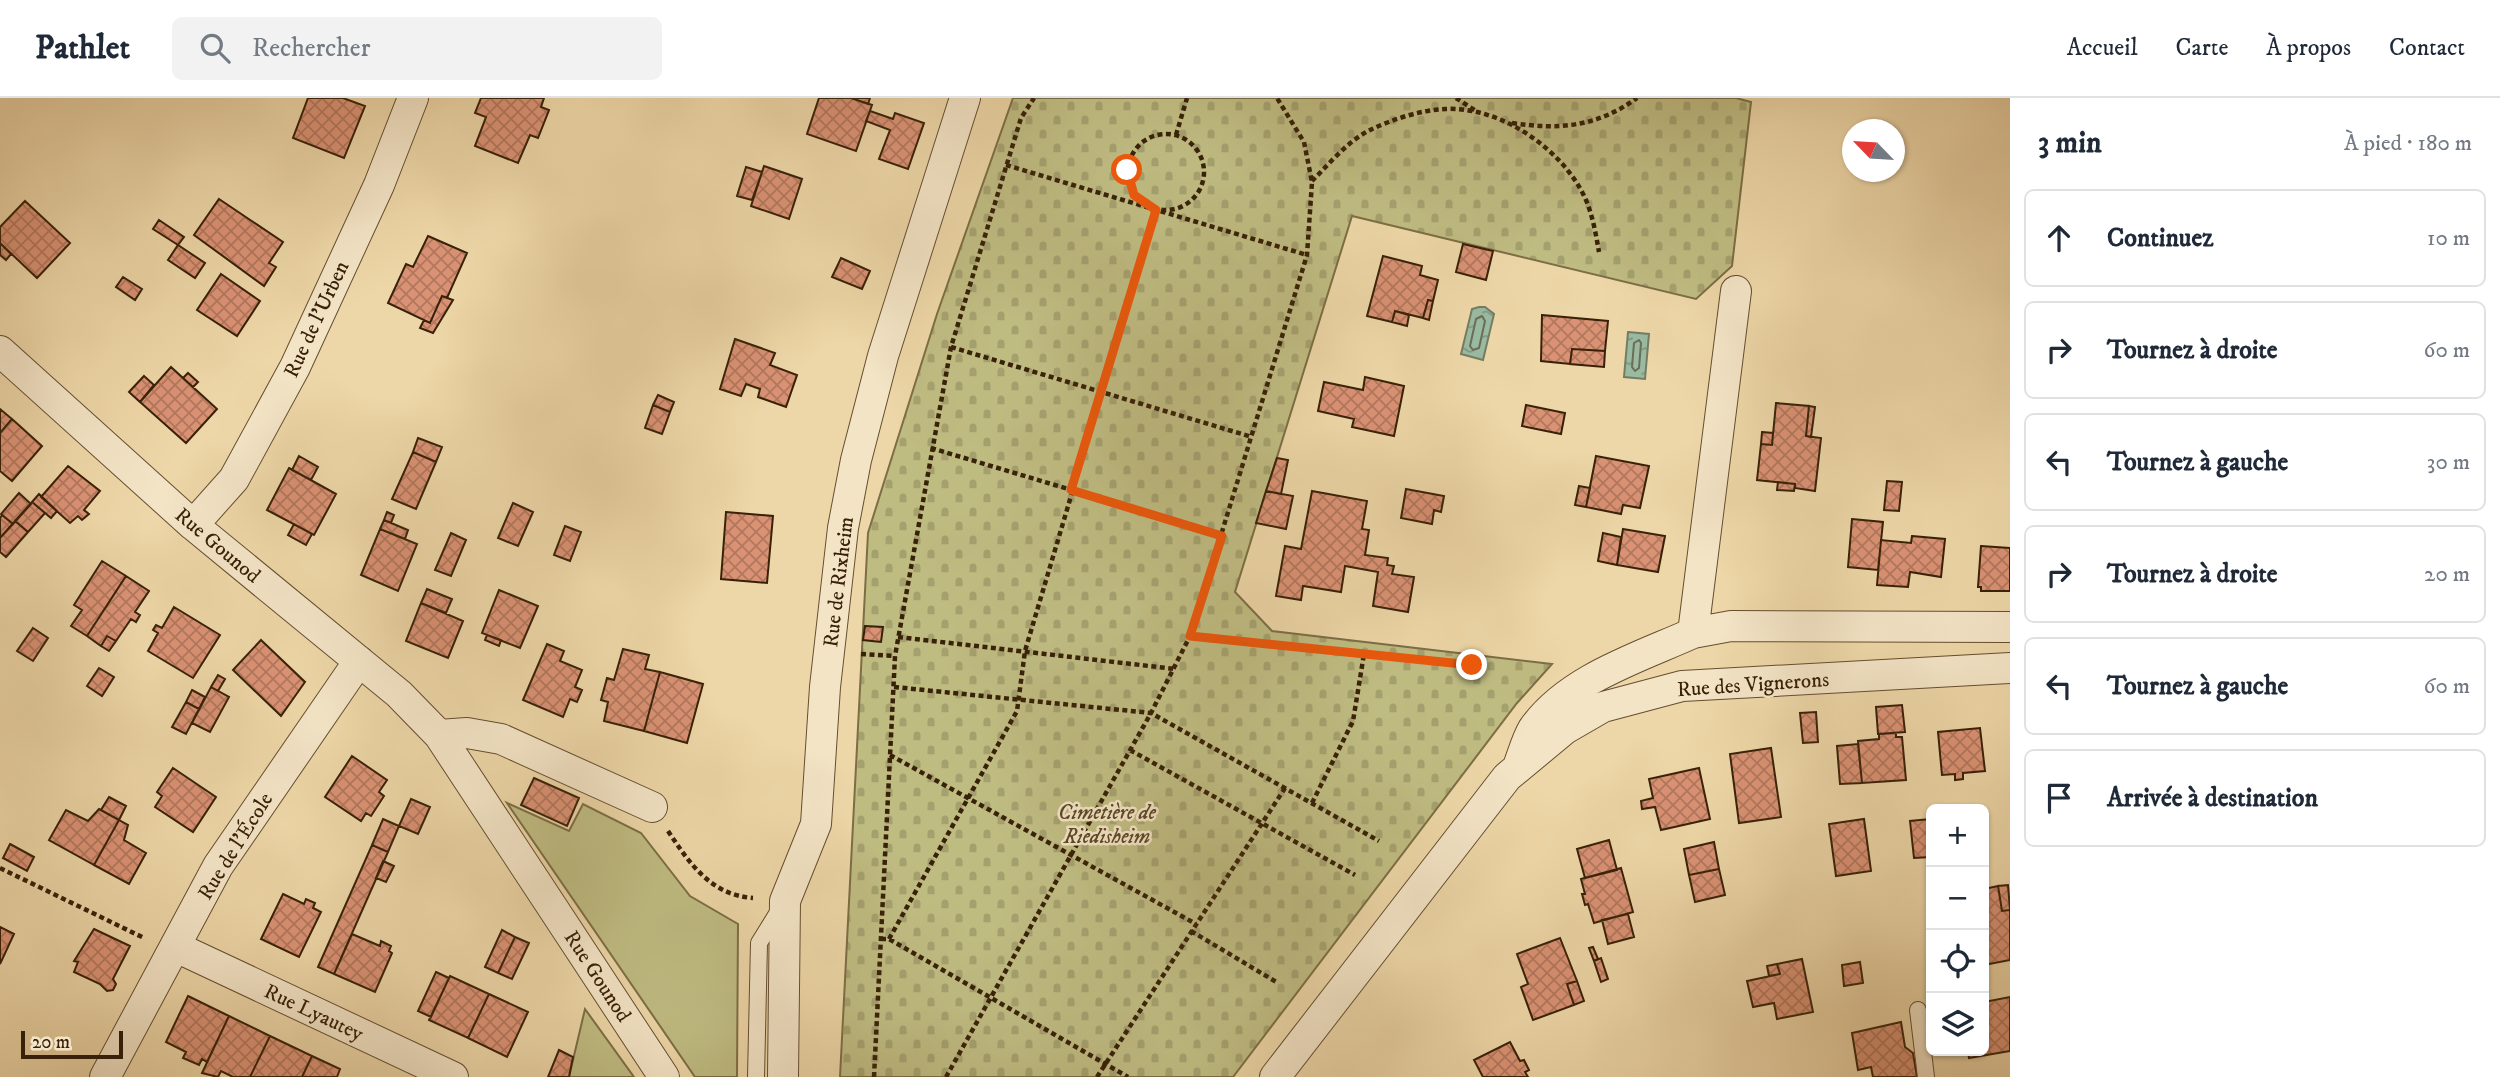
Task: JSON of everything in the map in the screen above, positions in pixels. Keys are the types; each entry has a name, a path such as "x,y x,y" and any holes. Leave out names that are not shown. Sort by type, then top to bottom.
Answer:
{"street":[{"name":"Rue de l'Urben","path":"193,525 234,479 295,367 379,185 413,98"},
{"name":"Rue de Rixheim","path":"783,1077 785,901 816,824 825,687 843,528 856,460 883,356 965,98"},
{"path":"1693,633 1736,291"},
{"name":"Rue Gounod","path":"0,351 193,525 399,694 439,735 664,1077"},
{"name":"Rue des Vignerons","path":"1518,767 1532,731 1547,712 1587,682 1693,633 1731,626 2010,627"},
{"name":"Rue de l'École","path":"105,1077 165,945 359,661"},
{"name":"Rue des Vignerons","path":"1275,1077 1499,788 1518,767 1565,729 1603,707 1682,686 2010,668"},
{"path":"439,735 467,733 501,740 652,807"},
{"name":"Rue Lyautey","path":"165,945 453,1077"}],"lane":[{"path":"756,1077 759,943 785,901"},
{"path":"1918,1010 1926,1077"}],"path":[{"path":"874,1077 898,637 951,347 1021,118 1034,98"},
{"path":"1176,135 1187,98"},
{"path":"946,1077 1151,713 1190,636 1307,256 1312,182 1304,142 1277,98"},
{"path":"1456,98 1479,113"},
{"path":"1312,182 1340,152 1367,132 1404,117 1446,108 1479,113 1510,123 1549,128 1579,124 1637,98"},
{"path":"1510,123 1553,156 1573,178 1586,199 1599,253"},
{"path":"1161,134 1176,135 1195,147 1201,157 1203,181 1190,202 1180,208 1156,210 1134,195 1127,170 1137,145 1161,134"},
{"path":"1006,165 1307,256"},
{"path":"889,939 1017,711 1025,652 1156,210"},
{"path":"951,347 1252,437"},
{"path":"931,448 1222,536"},
{"path":"1190,636 1472,665"},
{"path":"898,637 1175,669"},
{"path":"854,653 895,656"},
{"path":"1312,803 1353,721 1364,654"},
{"path":"894,687 1151,713 1379,841"},
{"path":"1130,750 1355,875"},
{"path":"890,755 1196,925"},
{"path":"1097,1077 1284,788"},
{"path":"652,807 708,884 738,897 785,901"},
{"path":"0,868 165,945"},
{"path":"1191,931 1278,983"},
{"path":"881,939 889,939 1128,1077"}],"green space":[{"name":"Cimetière de Riedisheim","path":"1013,98 1736,98 1751,102 1732,266 1696,299 1352,216 1235,592 1272,631 1552,664 1517,703 1233,1077 840,1077 868,533 937,314"},
{"path":"507,803 569,831 583,804 641,833 690,896 738,924 737,1077 695,1077"},
{"path":"585,1009 634,1077 569,1077"}],"water":[{"path":"1485,307 1494,314 1483,360 1461,354 1472,309"},
{"path":"1628,332 1649,334 1645,379 1624,377"}],"building":[{"path":"308,98 343,98 365,106 344,158 293,138"},
{"path":"481,98 544,98 541,107 549,110 538,138 530,135 518,163 475,146 486,117 475,113"},
{"path":"819,98 851,98 872,105 856,151 807,134"},
{"path":"851,98 870,98 868,104"},
{"path":"870,111 893,119 895,113 924,123 908,169 879,159 890,130 866,121"},
{"path":"764,166 802,179 789,219 751,206"},
{"path":"746,167 762,172 752,200 737,196"},
{"path":"219,199 283,242 269,263 276,267 264,286 194,235"},
{"path":"25,201 70,243 37,278 0,243 0,227"},
{"path":"159,220 184,237 178,245 153,229"},
{"path":"428,236 467,253 447,298 442,296 430,323 388,303 406,264 413,267"},
{"path":"0,243 11,254 6,260 0,255"},
{"path":"1463,244 1493,251 1486,280 1456,272"},
{"path":"178,245 205,263 195,278 168,260"},
{"path":"1383,256 1422,266 1420,275 1438,280 1433,301 1428,300 1423,318 1395,311 1392,322 1367,316"},
{"path":"841,258 870,271 862,289 832,277"},
{"path":"221,274 260,301 237,336 197,310"},
{"path":"123,277 142,289 135,300 116,287"},
{"path":"442,296 453,300 433,333 420,328 424,320 430,323"},
{"path":"1428,300 1433,301 1429,320 1423,318"},
{"path":"1395,311 1409,315 1407,326 1392,322"},
{"path":"1542,315 1608,321 1605,351 1572,349 1570,364 1541,361"},
{"path":"735,339 775,353 770,365 797,375 786,407 758,397 760,389 746,384 741,396 720,389"},
{"path":"1572,349 1605,351 1604,367 1570,364"},
{"path":"171,367 217,409 186,443 140,402"},
{"path":"188,373 198,382 193,387 183,378"},
{"path":"144,376 154,385 140,402 129,392"},
{"path":"1365,377 1404,386 1394,436 1352,427 1354,419 1318,411 1324,382 1363,390"},
{"path":"658,395 674,402 670,412 653,405"},
{"path":"1776,403 1809,406 1806,436 1821,438 1815,491 1795,488 1795,484 1757,480 1761,444 1772,445"},
{"path":"653,405 670,412 662,434 645,428"},
{"path":"1526,405 1565,413 1561,434 1522,426"},
{"path":"1809,406 1815,407 1811,437 1806,436"},
{"path":"0,409 12,419 0,433"},
{"path":"12,419 42,446 12,481 0,471 0,433"},
{"path":"1762,432 1773,433 1772,445 1761,444"},
{"path":"418,438 442,447 436,462 413,452"},
{"path":"413,452 436,462 416,509 392,499"},
{"path":"299,456 318,467 311,480 292,470"},
{"path":"1596,456 1649,466 1640,508 1623,505 1621,514 1586,507"},
{"path":"1277,458 1288,460 1281,494 1266,491"},
{"path":"68,466 100,491 84,510 89,514 82,520 78,516 70,523 41,497"},
{"path":"289,468 336,494 314,535 267,510"},
{"path":"1887,481 1902,482 1899,511 1884,510"},
{"path":"1778,482 1795,484 1794,491 1777,490"},
{"path":"1579,486 1590,488 1586,507 1575,505"},
{"path":"1406,489 1444,496 1441,512 1434,510 1432,524 1401,518"},
{"path":"1266,491 1293,496 1286,529 1256,523"},
{"path":"1312,491 1367,501 1362,529 1369,530 1365,555 1388,558 1387,565 1394,566 1392,574 1414,577 1408,612 1373,606 1378,572 1345,566 1341,592 1303,586 1301,600 1276,596 1285,546 1301,549"},
{"path":"19,493 31,504 13,524 1,514"},
{"path":"39,494 57,511 51,518 32,502"},
{"path":"32,502 45,513 28,532 15,521"},
{"path":"513,503 533,512 518,546 498,538"},
{"path":"387,512 394,515 391,523 384,520"},
{"path":"726,512 773,516 767,583 721,579"},
{"path":"2,515 13,524 0,538 0,518"},
{"path":"1852,519 1883,522 1878,570 1848,567"},
{"path":"384,520 408,530 405,539 380,529"},
{"path":"15,521 28,532 6,557 0,552 0,538"},
{"path":"294,524 312,534 306,545 288,535"},
{"path":"565,526 581,532 570,561 554,555"},
{"path":"380,529 417,544 398,591 361,575"},
{"path":"1623,529 1665,536 1658,572 1617,565"},
{"path":"451,533 466,540 451,576 435,570"},
{"path":"1603,533 1621,537 1617,565 1598,561"},
{"path":"1912,536 1945,539 1941,577 1910,572 1908,587 1877,585 1881,540 1911,543"},
{"path":"1981,546 2010,548 2010,591 1981,591 1981,587 1978,587"},
{"path":"102,561 126,576 87,636 71,626 82,610 74,605"},
{"path":"126,576 149,591 135,612 140,615 136,622 131,619 116,641 107,636 101,646 87,636"},
{"path":"427,589 452,599 446,613 421,603"},
{"path":"499,590 538,606 520,648 482,633"},
{"path":"421,603 463,621 448,658 406,641"},
{"path":"174,607 220,635 193,678 148,651 158,633 153,630 156,625 162,628"},
{"path":"865,626 883,627 881,642 863,640"},
{"path":"33,628 48,638 33,661 17,651"},
{"path":"487,635 501,640 499,646 485,640"},
{"path":"107,636 116,641 109,651 101,646"},
{"path":"261,640 305,682 281,716 233,670"},
{"path":"547,644 564,651 560,661 582,670 575,687 582,690 577,702 570,699 563,717 523,700"},
{"path":"623,649 649,655 645,669 660,672 644,731 604,721 608,702 601,700 607,678 614,680"},
{"path":"99,668 114,677 102,696 87,686"},
{"path":"660,672 703,684 687,743 644,731"},
{"path":"218,675 225,679 218,691 211,687"},
{"path":"211,687 229,697 210,732 192,723"},
{"path":"192,690 205,697 199,709 186,702"},
{"path":"186,702 199,709 186,734 172,727"},
{"path":"1902,705 1905,732 1878,734 1876,707"},
{"path":"1816,712 1818,742 1803,743 1800,713"},
{"path":"1980,728 1985,771 1963,773 1963,779 1955,780 1955,774 1942,775 1938,732"},
{"path":"1896,733 1896,737 1902,737 1906,780 1862,783 1858,741 1879,739 1879,734"},
{"path":"1858,744 1862,783 1840,784 1837,746"},
{"path":"1771,748 1781,817 1739,823 1730,754"},
{"path":"352,756 387,780 379,792 384,796 371,816 366,813 361,821 325,797"},
{"path":"173,768 216,797 193,832 155,807 162,796 157,792"},
{"path":"1699,768 1710,819 1661,830 1655,807 1642,809 1641,801 1653,798 1649,779"},
{"path":"534,778 579,798 567,826 521,805"},
{"path":"109,797 126,806 119,820 101,810"},
{"path":"411,799 430,807 418,834 399,826"},
{"path":"99,809 119,820 94,865 49,840 66,810 88,821"},
{"path":"383,819 399,826 388,852 372,845"},
{"path":"1864,819 1871,871 1836,876 1829,824"},
{"path":"1926,819 1926,857 1914,858 1910,821"},
{"path":"119,820 128,825 124,840 146,853 129,884 94,865"},
{"path":"1609,840 1617,870 1585,878 1577,849"},
{"path":"1714,842 1719,869 1689,875 1684,849"},
{"path":"10,844 34,857 27,871 3,858"},
{"path":"372,845 388,852 334,974 318,967"},
{"path":"383,861 394,866 386,882 376,878"},
{"path":"1621,868 1633,912 1594,923 1588,904 1585,905 1581,879"},
{"path":"1719,869 1725,895 1695,902 1689,875"},
{"path":"2008,885 2010,910 2002,911 1998,886"},
{"path":"1998,886 2002,911 2010,910 2010,960 1989,964 1989,930 1989,888"},
{"path":"283,894 304,904 306,899 315,903 313,908 321,912 299,957 261,939"},
{"path":"1628,914 1634,937 1608,944 1602,920"},
{"path":"0,927 14,934 0,964"},
{"path":"94,929 130,946 113,979 116,984 113,990 107,991 100,984 74,972 78,962 74,961"},
{"path":"502,930 515,937 498,973 485,967"},
{"path":"352,934 380,946 381,941 391,946 389,951 392,953 375,992 334,974"},
{"path":"515,937 529,943 512,979 498,973"},
{"path":"1560,938 1577,981 1567,984 1574,1005 1533,1020 1521,987 1528,984 1517,954"},
{"path":"1593,947 1598,959 1594,961 1589,948"},
{"path":"1601,958 1608,979 1601,982 1594,961"},
{"path":"1802,959 1813,1012 1777,1019 1774,1003 1753,1007 1747,981 1780,974 1777,964"},
{"path":"1860,962 1863,983 1844,986 1842,965"},
{"path":"1777,964 1780,974 1769,976 1767,966"},
{"path":"436,972 449,978 431,1017 418,1011"},
{"path":"450,976 489,994 468,1038 429,1020"},
{"path":"1577,981 1584,1001 1574,1005 1567,984"},
{"path":"489,994 528,1012 507,1057 468,1038"},
{"path":"188,996 229,1016 207,1062 202,1059 199,1065 183,1058 186,1052 166,1042"},
{"path":"2010,997 2010,1051 1989,1055 1989,1001"},
{"path":"229,1016 270,1036 250,1077 233,1077 221,1071 218,1077 202,1073"},
{"path":"1901,1022 1905,1047 1913,1053 1917,1077 1873,1077 1871,1067 1858,1070 1852,1033"},
{"path":"270,1036 312,1056 302,1077 250,1077"},
{"path":"1510,1042 1520,1061 1524,1060 1529,1070 1525,1072 1528,1077 1483,1077 1474,1060"},
{"path":"559,1050 573,1057 569,1077 548,1077"},
{"path":"312,1056 340,1069 337,1077 302,1077"}],"route":[{"path":"1127,170 1134,195 1143,204 1156,210 1071,490 1222,536 1190,636 1472,665"}]}
